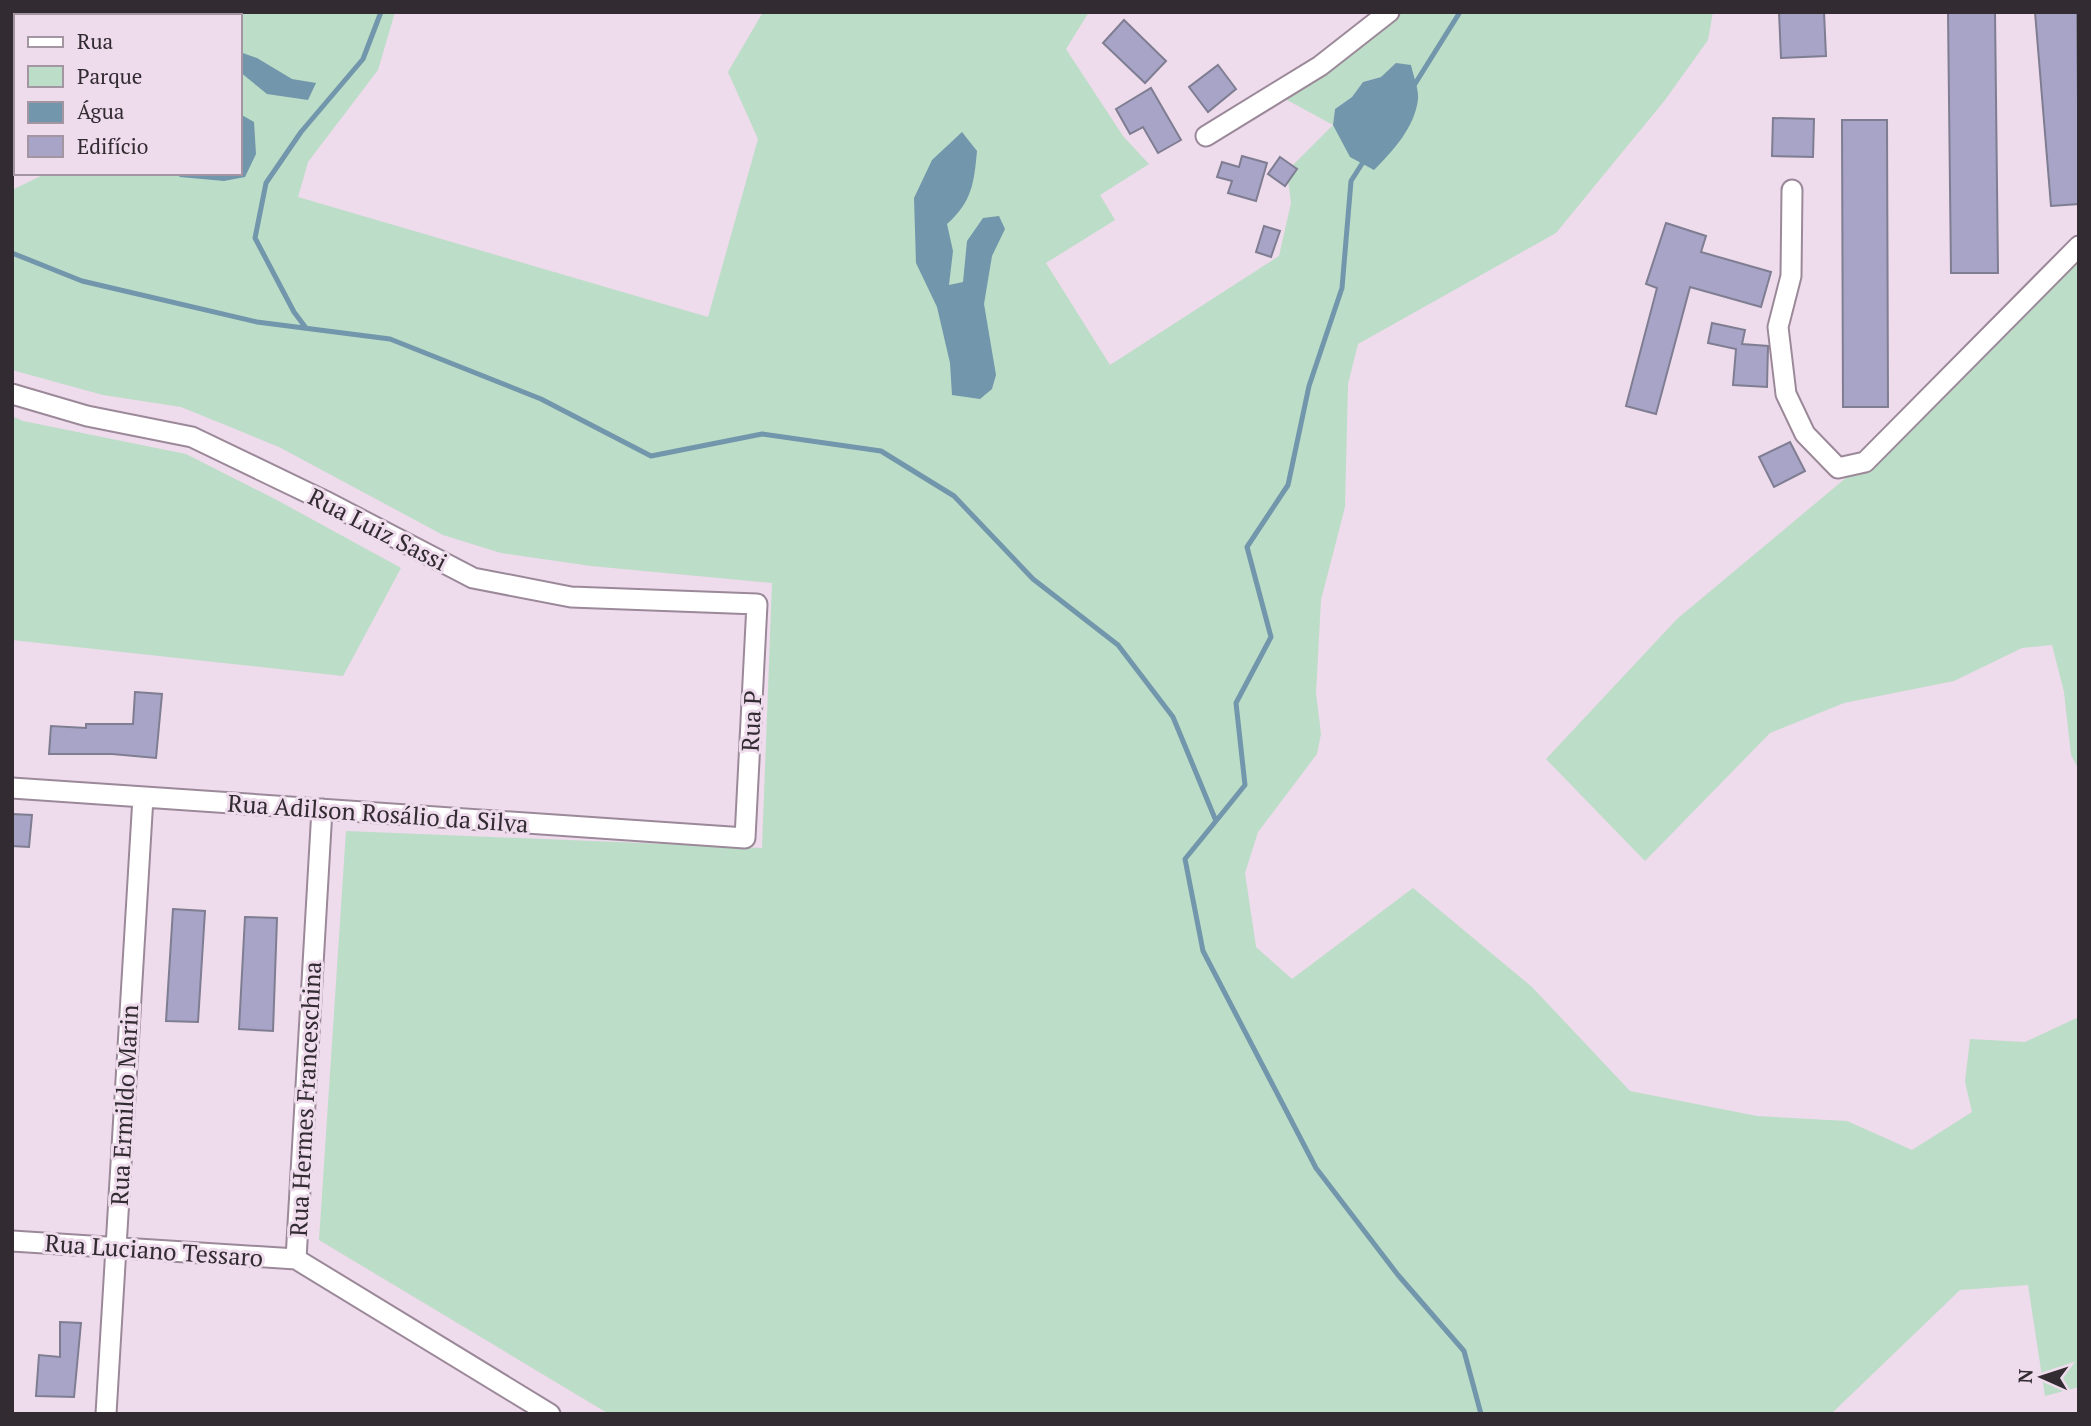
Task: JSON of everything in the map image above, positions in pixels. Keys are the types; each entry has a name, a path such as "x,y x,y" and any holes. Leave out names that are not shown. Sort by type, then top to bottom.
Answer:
{"street":[{"path":"1206,136 1320,66 1389,12"},
{"path":"1792,190 1791,276 1778,327 1786,394 1805,434 1838,468 1866,462 2079,246"},
{"name":"Rua Luiz Sassi","path":"12,394 87,416 192,436 325,500 473,578 571,597 757,604"},
{"name":"Rua P","path":"745,838 757,604"},
{"name":"Rua Adilson Rosálio da Silva","path":"12,788 745,838"},
{"name":"Rua Ermildo Marin","path":"106,1414 143,797"},
{"name":"Rua Hermes Franceschina","path":"322,809 296,1259 550,1414"},
{"name":"Rua Luciano Tessaro","path":"12,1241 296,1259"}],"green space":[{"path":"157,12 395,12 378,70 308,162 298,197 708,317 758,139 728,72 763,12 1089,12 1066,49 1123,136 1149,164 1100,195 1115,220 1046,263 1110,365 1279,256 1291,203 1287,171 1333,125 1276,94 1389,12 1713,12 1708,40 1665,100 1556,233 1358,344 1348,384 1345,507 1321,600 1316,693 1321,734 1317,754 1258,832 1245,873 1256,947 1292,979 1413,888 1532,987 1630,1091 1757,1116 1847,1121 1912,1150 1972,1112 1965,1082 1970,1039 2025,1042 2079,1017 2079,1387 2045,1396 2028,1285 1960,1290 1831,1414 609,1414 319,1240 346,831 762,848 772,583 591,566 501,553 443,535 279,447 181,407 103,395 12,370 12,190 43,175 242,175 242,14","holes":["1381,77 1333,125 1335,109 1352,97 1363,82"]},
{"path":"2079,246 2079,770 2071,755 2064,692 2052,645 2022,648 1954,681 1844,703 1770,733 1645,861 1546,759 1677,619 1865,462"},
{"path":"12,416 23,421 186,454 401,568 343,676 12,640"}],"water":[{"path":"242,53 257,58 292,79 316,83 308,100 267,94 242,74"},
{"path":"1396,63 1411,65 1418,91 1416,109 1402,138 1374,170 1350,157 1333,125 1335,109 1352,97 1363,82 1381,77"},
{"path":"242,115 254,122 256,154 245,177 224,181 178,175 242,175"},
{"path":"962,132 977,151 975,173 967,200 947,224 953,251 949,285 963,282 967,241 983,218 999,216 1005,229 992,256 984,304 996,375 992,389 980,399 952,395 950,363 937,307 916,263 914,198 932,160"}],"building":[{"path":"1779,12 1824,12 1826,56 1781,58"},
{"path":"1948,12 1995,12 1998,273 1951,273"},
{"path":"2035,12 2077,12 2079,204 2051,206"},
{"path":"1124,20 1166,61 1145,83 1103,43"},
{"path":"1218,65 1236,89 1208,112 1189,87"},
{"path":"1151,88 1181,140 1158,153 1143,127 1130,134 1116,109"},
{"path":"1773,118 1814,119 1813,157 1772,156"},
{"path":"1842,120 1887,120 1888,407 1843,407"},
{"path":"1242,156 1267,163 1256,201 1228,193 1232,181 1217,177 1222,162 1239,167"},
{"path":"1280,157 1297,169 1285,186 1268,174"},
{"path":"1666,223 1706,236 1701,252 1771,272 1761,307 1690,287 1656,414 1626,406 1657,288 1646,284"},
{"path":"1264,226 1280,231 1271,257 1256,252"},
{"path":"1712,323 1745,330 1742,344 1768,346 1767,387 1733,385 1736,349 1708,343"},
{"path":"1790,442 1805,471 1774,487 1759,457"},
{"path":"135,692 162,694 156,758 112,754 49,754 51,726 86,728 86,724 133,724"},
{"path":"12,814 32,815 29,847 12,846"},
{"path":"173,909 205,911 198,1022 166,1021"},
{"path":"245,917 277,918 273,1031 239,1029"},
{"path":"60,1322 81,1323 74,1397 36,1396 39,1355 60,1357"}],"waterway":[{"path":"306,328 294,312 255,238 266,183 301,132 363,59 381,12"},
{"path":"1413,87 1460,12"},
{"path":"1216,821 1245,785 1236,703 1271,637 1247,547 1288,485 1309,386 1342,288 1351,181 1365,159"},
{"path":"12,253 82,281 257,322 390,339 541,399 651,456 762,434 881,451 954,496 1033,579 1118,645 1173,717 1216,821 1185,859 1203,951 1316,1168 1398,1275 1464,1351 1481,1414"}]}
